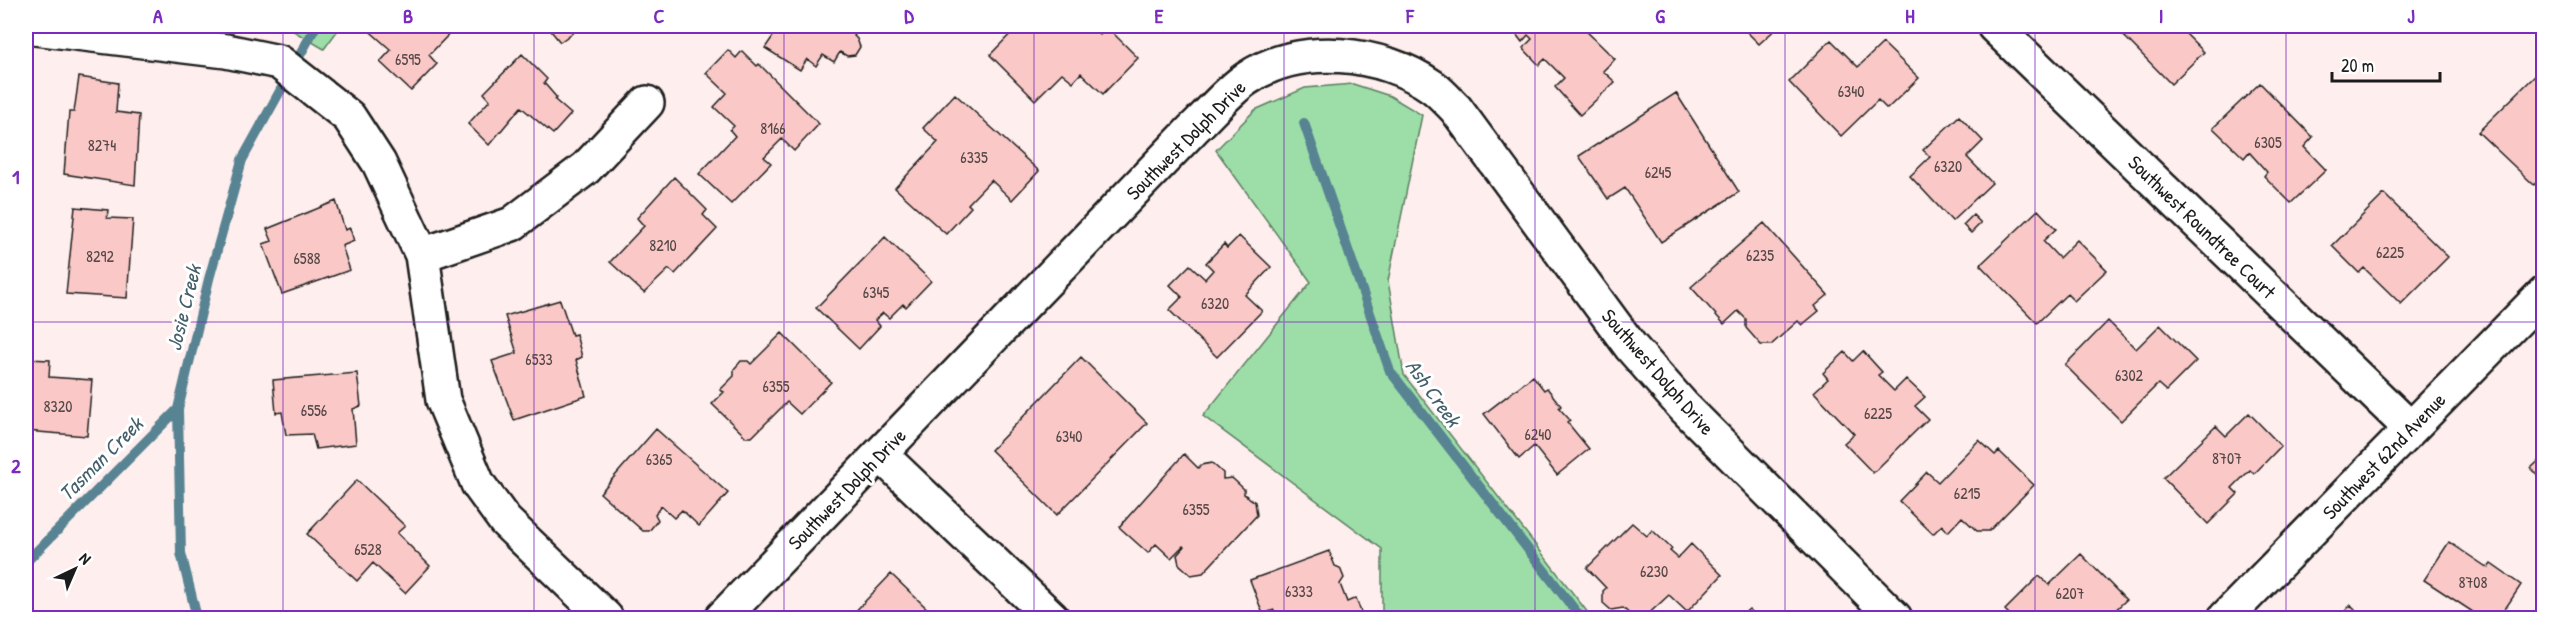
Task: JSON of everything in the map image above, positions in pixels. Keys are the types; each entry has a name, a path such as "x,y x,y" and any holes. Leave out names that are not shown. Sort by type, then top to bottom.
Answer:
{"street":[{"name":"Southwest Roundtree Court","path":"1994,26 2410,428"},
{"path":"26,27 226,51 279,62 349,117 379,163 422,255 442,400 478,484 505,521 606,618"},
{"name":"Southwest Dolph Drive","path":"722,618 1193,129 1246,79 1286,59 1335,54 1394,67 1433,87 1456,109 1631,347 1683,406 1895,618"},
{"path":"422,255 512,224 586,168 647,103"},
{"name":"Southwest 62nd Avenue","path":"2224,618 2544,293"},
{"path":"880,454 1052,618"}],"green space":[{"path":"285,26 341,26 324,49"},
{"path":"1353,84 1390,96 1422,115 1388,281 1404,375 1592,618 1382,618 1382,549 1203,416 1311,282 1216,150 1255,110 1305,88"}],"building":[{"path":"364,26 448,26 453,30 429,55 437,64 411,91 380,62 391,50"},
{"path":"547,26 582,26 560,42"},
{"path":"780,26 861,26 854,36 860,47 855,55 847,56 840,52 834,62 823,55 816,66 807,59 800,70 765,48"},
{"path":"1018,26 1090,26 1100,35 1107,27 1138,58 1103,94 1081,73 1073,82 1062,73 1035,100 990,55"},
{"path":"1511,26 1581,26 1615,59 1603,71 1615,82 1580,115 1555,87 1564,78 1545,59 1539,65 1523,48 1532,39 1528,35 1522,42"},
{"path":"1741,26 1779,26 1759,44"},
{"path":"2122,26 2178,26 2204,52 2171,84 2118,30"},
{"path":"1831,40 1858,67 1883,43 1919,78 1887,109 1878,100 1841,136 1789,82"},
{"path":"728,50 736,58 742,51 757,66 759,64 819,124 794,151 782,139 764,157 771,163 731,204 699,174 735,136 730,130 734,126 714,107 727,93 706,73"},
{"path":"522,54 547,79 544,83 557,98 555,100 571,114 553,134 521,107 489,145 468,124 490,100 484,93"},
{"path":"2538,73 2544,79 2544,138 2542,139 2544,141 2544,174 2534,185 2478,132"},
{"path":"79,77 118,83 116,112 139,115 135,185 64,174 69,112 74,112"},
{"path":"2260,83 2313,137 2304,147 2326,170 2291,203 2264,176 2267,172 2249,152 2244,158 2213,128"},
{"path":"1676,93 1739,192 1661,242 1625,188 1608,199 1579,156"},
{"path":"955,94 1039,171 1012,200 991,180 968,204 971,207 946,234 895,188 938,142 923,128"},
{"path":"1959,116 1983,141 1967,157 1992,183 1952,221 1910,176 1930,157 1923,150"},
{"path":"674,177 707,210 703,215 717,229 675,274 669,269 644,293 610,262 644,226 637,218"},
{"path":"2384,194 2448,257 2401,304 2364,268 2359,273 2332,246"},
{"path":"336,201 345,230 350,228 354,241 342,246 350,270 282,294 263,244 272,241 267,229"},
{"path":"75,207 108,210 107,218 133,219 127,298 66,294"},
{"path":"2038,210 2056,229 2043,241 2059,258 2077,240 2107,270 2074,301 2067,294 2037,323 1980,265"},
{"path":"1973,215 1981,223 1971,233 1963,225"},
{"path":"1764,223 1828,295 1815,306 1819,311 1802,325 1798,321 1771,345 1761,345 1746,328 1746,319 1738,311 1724,324 1691,287"},
{"path":"1239,236 1271,267 1245,295 1262,311 1217,357 1169,310 1182,297 1170,285 1190,265 1205,279 1213,270 1206,263 1224,244 1227,248"},
{"path":"885,237 931,281 906,307 903,304 889,318 883,313 875,320 880,326 859,349 816,308"},
{"path":"560,300 572,335 576,334 582,357 576,360 586,396 514,420 492,361 517,353 505,316"},
{"path":"2108,321 2136,349 2160,325 2196,361 2166,391 2158,384 2121,421 2065,365"},
{"path":"782,333 831,382 800,414 787,402 752,437 746,437 712,404 724,392 720,390 734,376 734,369 741,361 748,361 751,364"},
{"path":"1863,351 1882,372 1878,375 1894,391 1906,379 1925,397 1915,406 1928,419 1873,473 1844,443 1854,434 1814,392 1828,379 1823,373 1845,352 1853,361"},
{"path":"1081,357 1147,423 1057,515 991,450"},
{"path":"26,359 50,360 49,377 92,380 87,436 26,431"},
{"path":"357,373 361,406 353,409 356,444 316,449 312,434 286,435 282,412 276,413 273,380"},
{"path":"1533,376 1544,390 1547,388 1561,406 1559,408 1570,420 1567,422 1589,449 1557,475 1534,446 1519,459 1484,414"},
{"path":"2249,413 2281,446 2254,474 2250,470 2232,488 2238,494 2208,524 2163,478 2216,426 2226,436"},
{"path":"656,429 728,493 699,526 682,510 674,518 661,506 655,514 658,520 649,531 643,531 600,493"},
{"path":"1979,440 1995,455 1999,451 2034,485 1989,531 1977,531 1962,517 1948,532 1942,525 1933,534 1899,501 1927,472 1938,482"},
{"path":"1184,454 1198,468 1201,465 1212,463 1223,473 1223,479 1232,478 1244,489 1244,494 1255,502 1257,515 1203,573 1191,575 1179,564 1177,555 1183,546 1171,558 1156,544 1148,553 1119,527"},
{"path":"2544,456 2544,481 2531,468"},
{"path":"357,480 405,526 397,533 430,566 405,593 373,563 357,581 307,534"},
{"path":"1632,523 1647,536 1652,530 1678,558 1691,544 1722,575 1687,612 1669,595 1644,618 1634,618 1623,608 1611,610 1603,603 1603,591 1606,588 1587,568"},
{"path":"2449,542 2488,568 2491,564 2521,585 2499,618 2482,618 2424,580"},
{"path":"1329,551 1335,566 1340,568 1344,578 1340,584 1347,602 1356,598 1363,618 1277,618 1274,610 1263,614 1250,580"},
{"path":"2081,554 2126,600 2107,618 2013,618 2005,610 2039,576 2049,585"},
{"path":"891,574 937,618 849,618"},
{"path":"2351,605 2364,618 2338,618"},
{"path":"1749,609 1759,618 1739,618"}],"waterway":[{"name":"Josie Creek","path":"197,618 181,553 178,409 209,279 242,160 316,26"},
{"name":"Ash Creek","path":"1304,123 1390,371 1581,618"},
{"name":"Tasman Creek","path":"26,562 178,409"}]}
